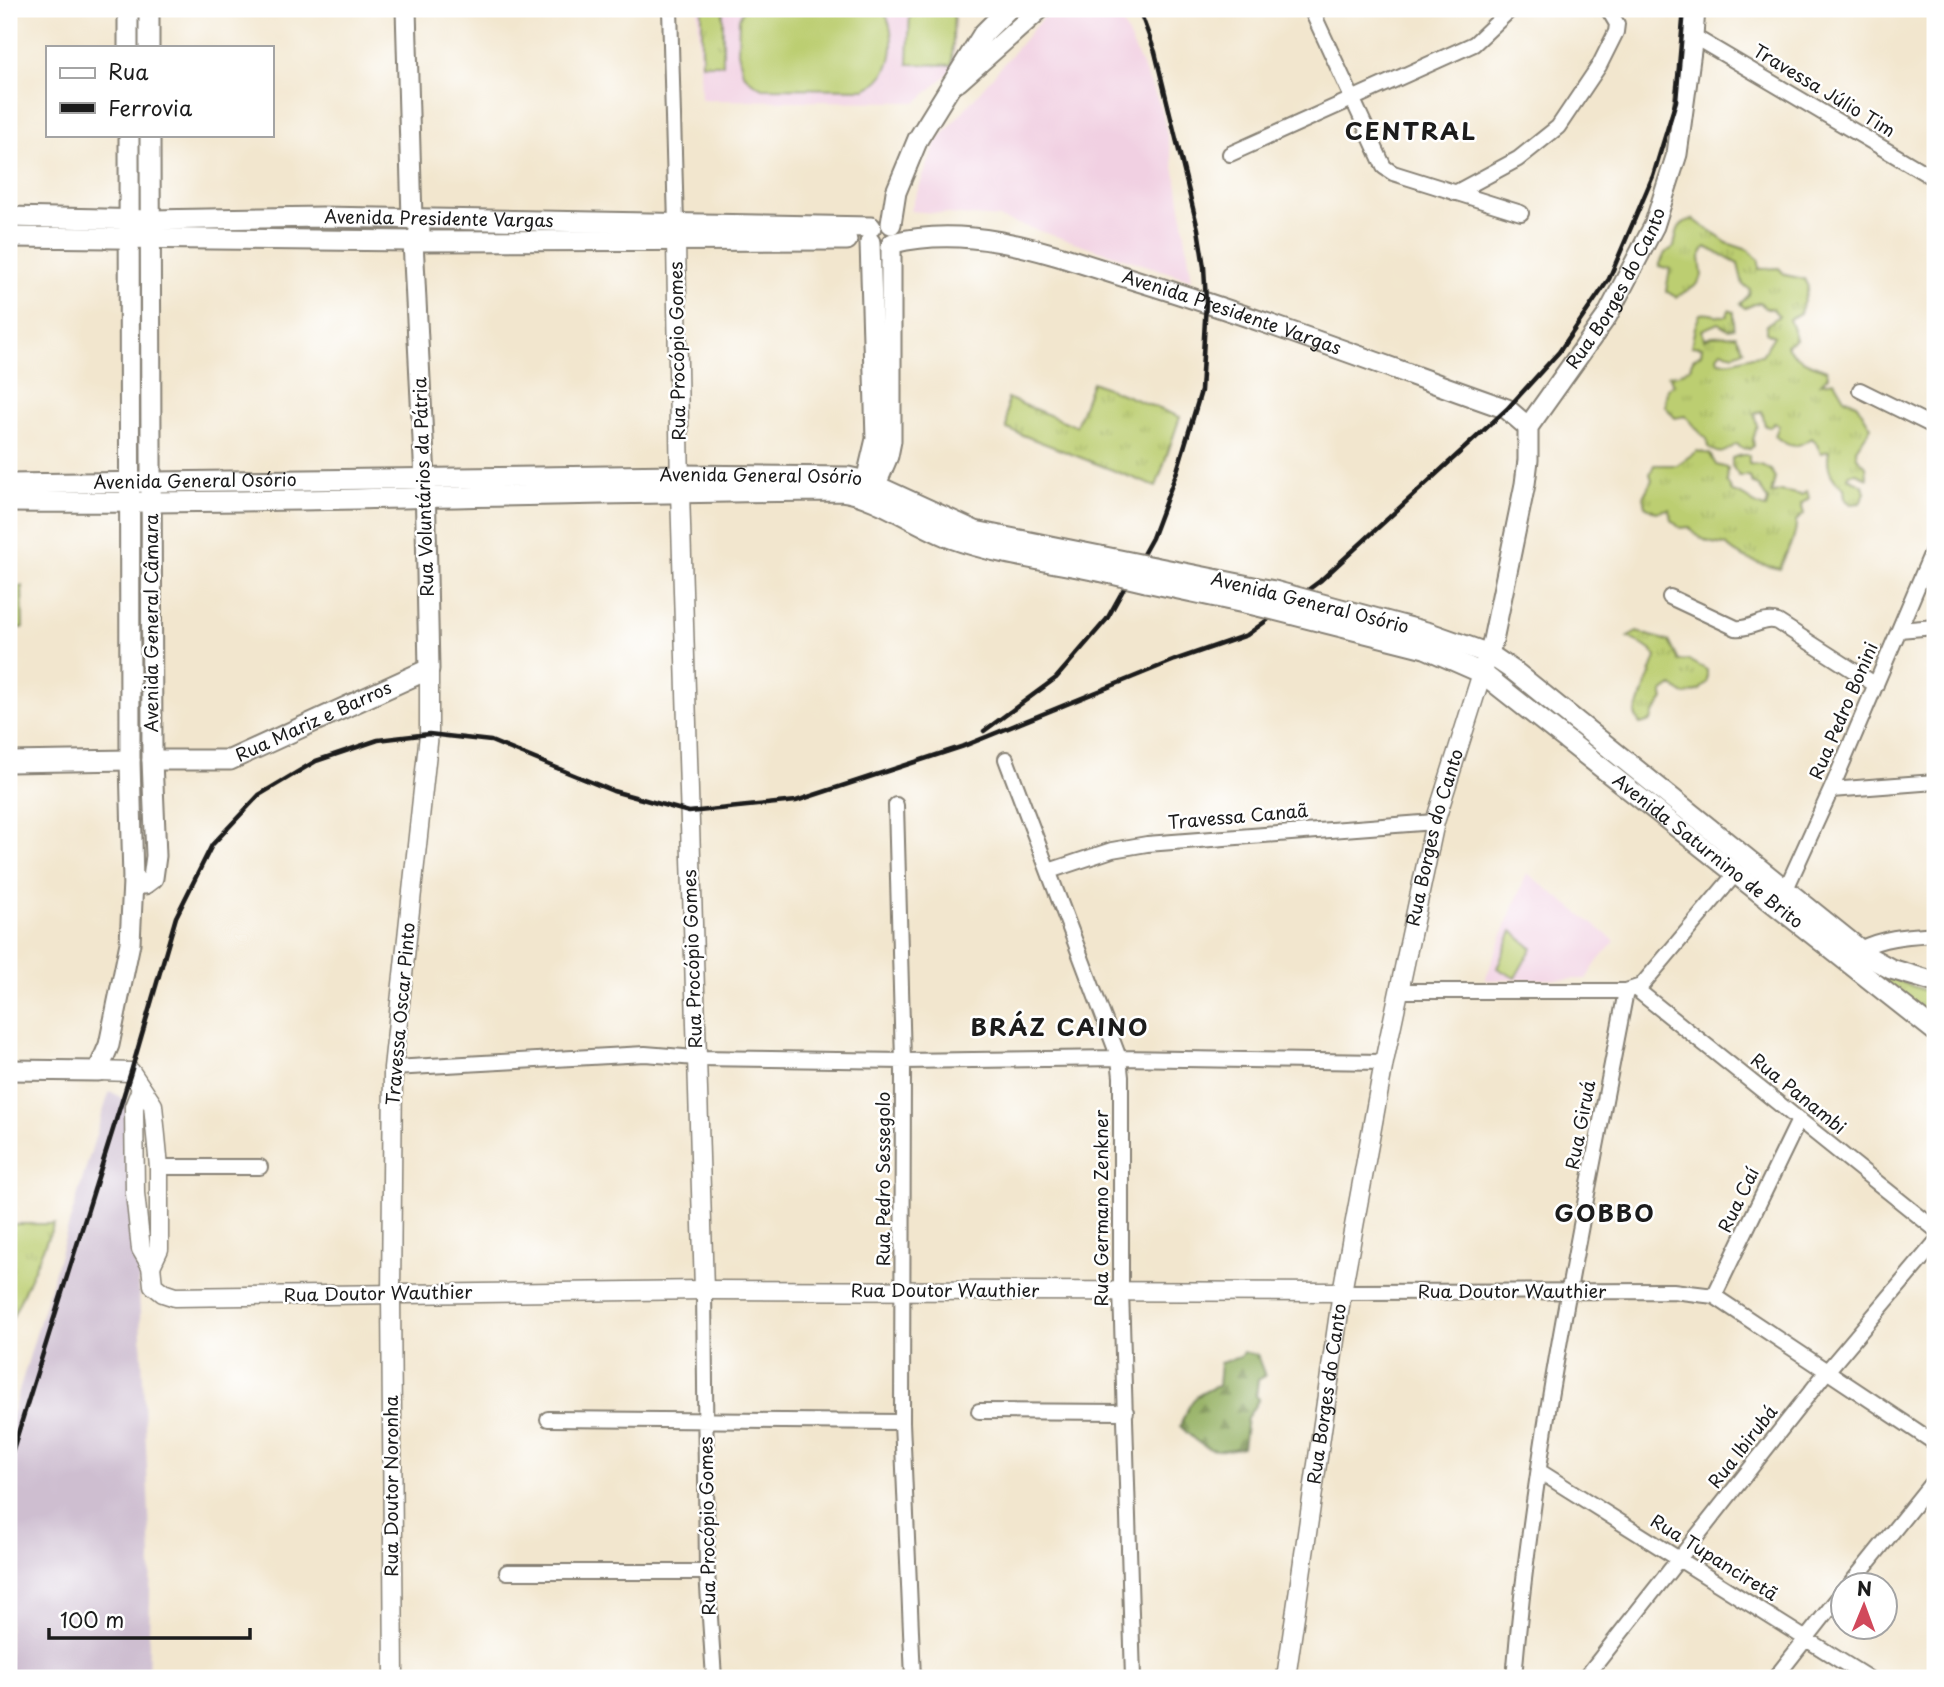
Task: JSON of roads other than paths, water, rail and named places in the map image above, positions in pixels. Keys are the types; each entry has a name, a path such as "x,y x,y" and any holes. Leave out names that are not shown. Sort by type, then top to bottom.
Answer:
{"main road":[{"path":"128,9 128,46"},
{"path":"149,9 149,46"},
{"name":"Rua Voluntários da Pátria","path":"406,9 412,219 404,230 405,236 413,241 426,488 429,669"},
{"path":"868,490 883,447 882,234 918,139 983,34 1008,9"},
{"path":"949,89 1040,9"},
{"name":"Rua Borges do Canto","path":"1485,663 1525,484 1528,427 1607,316 1654,226 1677,154 1695,9"},
{"name":"Avenida General Câmara","path":"98,1071 108,1045 130,943 133,881 130,760 128,136"},
{"name":"Avenida General Câmara","path":"133,881 145,884 150,882 155,874 152,760 150,136"},
{"name":"Avenida Presidente Vargas","path":"9,217 128,228 413,241 676,232"},
{"name":"Avenida Presidente Vargas","path":"151,229 323,217 676,232 968,237 1018,245 1206,302 1507,409 1528,427"},
{"name":"Avenida Presidente Vargas","path":"9,237 128,228"},
{"name":"Avenida General Osório","path":"9,502 151,503 426,488 848,477 868,490 1032,550 1150,574 1274,591 1427,640 1485,663"},
{"name":"Avenida General Osório","path":"9,484 152,482 426,488"},
{"name":"Avenida General Osório","path":"1150,574 1258,606 1427,640"},
{"name":"Avenida Saturnino de Brito","path":"1485,663 1736,873 1935,1031"},
{"name":"Avenida Saturnino de Brito","path":"1485,663 1514,671 1860,949 1891,969 1935,982"},
{"name":"Rua Mariz e Barros","path":"9,762 130,760 132,752 141,748 149,752 152,760 230,760 429,669"},
{"path":"9,1070 98,1071"}],"street":[{"name":"Rua Procópio Gomes","path":"670,9 680,483 704,1290 708,1572 713,1678"},
{"path":"1311,9 1384,167 1393,173 1521,213"},
{"path":"1230,154 1474,44 1511,9"},
{"path":"1455,193 1518,159 1558,127 1599,66 1616,33 1617,24 1608,9"},
{"name":"Travessa Júlio Tim","path":"1693,36 1935,179"},
{"path":"1860,390 1935,427"},
{"name":"Rua Pedro Bonini","path":"1785,891 1935,545"},
{"path":"1670,597 1736,628 1745,629 1764,621 1778,622 1876,685"},
{"path":"1899,630 1935,628"},
{"name":"Rua Borges do Canto","path":"1286,1678 1342,1292 1384,1062 1435,822 1485,663"},
{"name":"Rua Voluntários da Pátria","path":"429,669 429,734"},
{"name":"Travessa Oscar Pinto","path":"391,1294 393,1068 429,734"},
{"name":"Rua Germano Zenkner","path":"1006,759 1119,1058 1121,1290 1133,1678"},
{"path":"1831,790 1935,782"},
{"name":"Rua Pedro Sessegolo","path":"896,806 903,1060 902,1422 914,1678"},
{"name":"Travessa Canaã","path":"1049,870 1112,850 1147,844 1435,822"},
{"path":"1399,991 1631,990 1736,873"},
{"path":"1860,949 1876,941 1894,937 1935,934"},
{"name":"Rua Panambi","path":"1631,990 1935,1229"},
{"name":"Rua Giruá","path":"1514,1678 1521,1587 1569,1292 1631,990"},
{"path":"393,1068 645,1055 903,1060 1119,1058 1384,1062"},
{"path":"98,1071 131,1072 153,1105 159,1167 159,1249 151,1266"},
{"path":"141,1089 134,1107 135,1193 141,1250 151,1266"},
{"name":"Rua Caí","path":"1714,1296 1799,1120"},
{"path":"159,1167 260,1167"},
{"name":"Rua Ibirubá","path":"1585,1678 1828,1370 1935,1243"},
{"name":"Rua Doutor Wauthier","path":"151,1266 153,1284 163,1293 175,1297 704,1290 1673,1291 1714,1296"},
{"name":"Rua Doutor Noronha","path":"391,1294 394,1678"},
{"path":"1714,1296 1935,1443"},
{"path":"979,1411 1126,1412"},
{"path":"548,1419 902,1422"},
{"name":"Rua Tupanciretã","path":"1539,1471 1868,1678"},
{"path":"1860,1572 1935,1479"},
{"path":"507,1572 708,1572"},
{"path":"1775,1678 1828,1611"}],"railway":[{"path":"984,731 1056,678 1107,619 1152,538 1177,471 1201,391 1206,302 1198,229 1155,52 1139,9"},
{"path":"9,1462 131,1072 176,917 212,845 259,795 316,761 378,740 429,734 491,741 613,791 689,812 796,801 964,746 1175,660 1247,635 1320,581 1507,409 1559,352 1609,279 1653,176 1676,101 1684,9"}],"district":[{"name":"CENTRAL","path":"1411,132"},
{"name":"BRÁZ CAINO","path":"1060,1028"},
{"name":"GOBBO","path":"1605,1214"}]}
